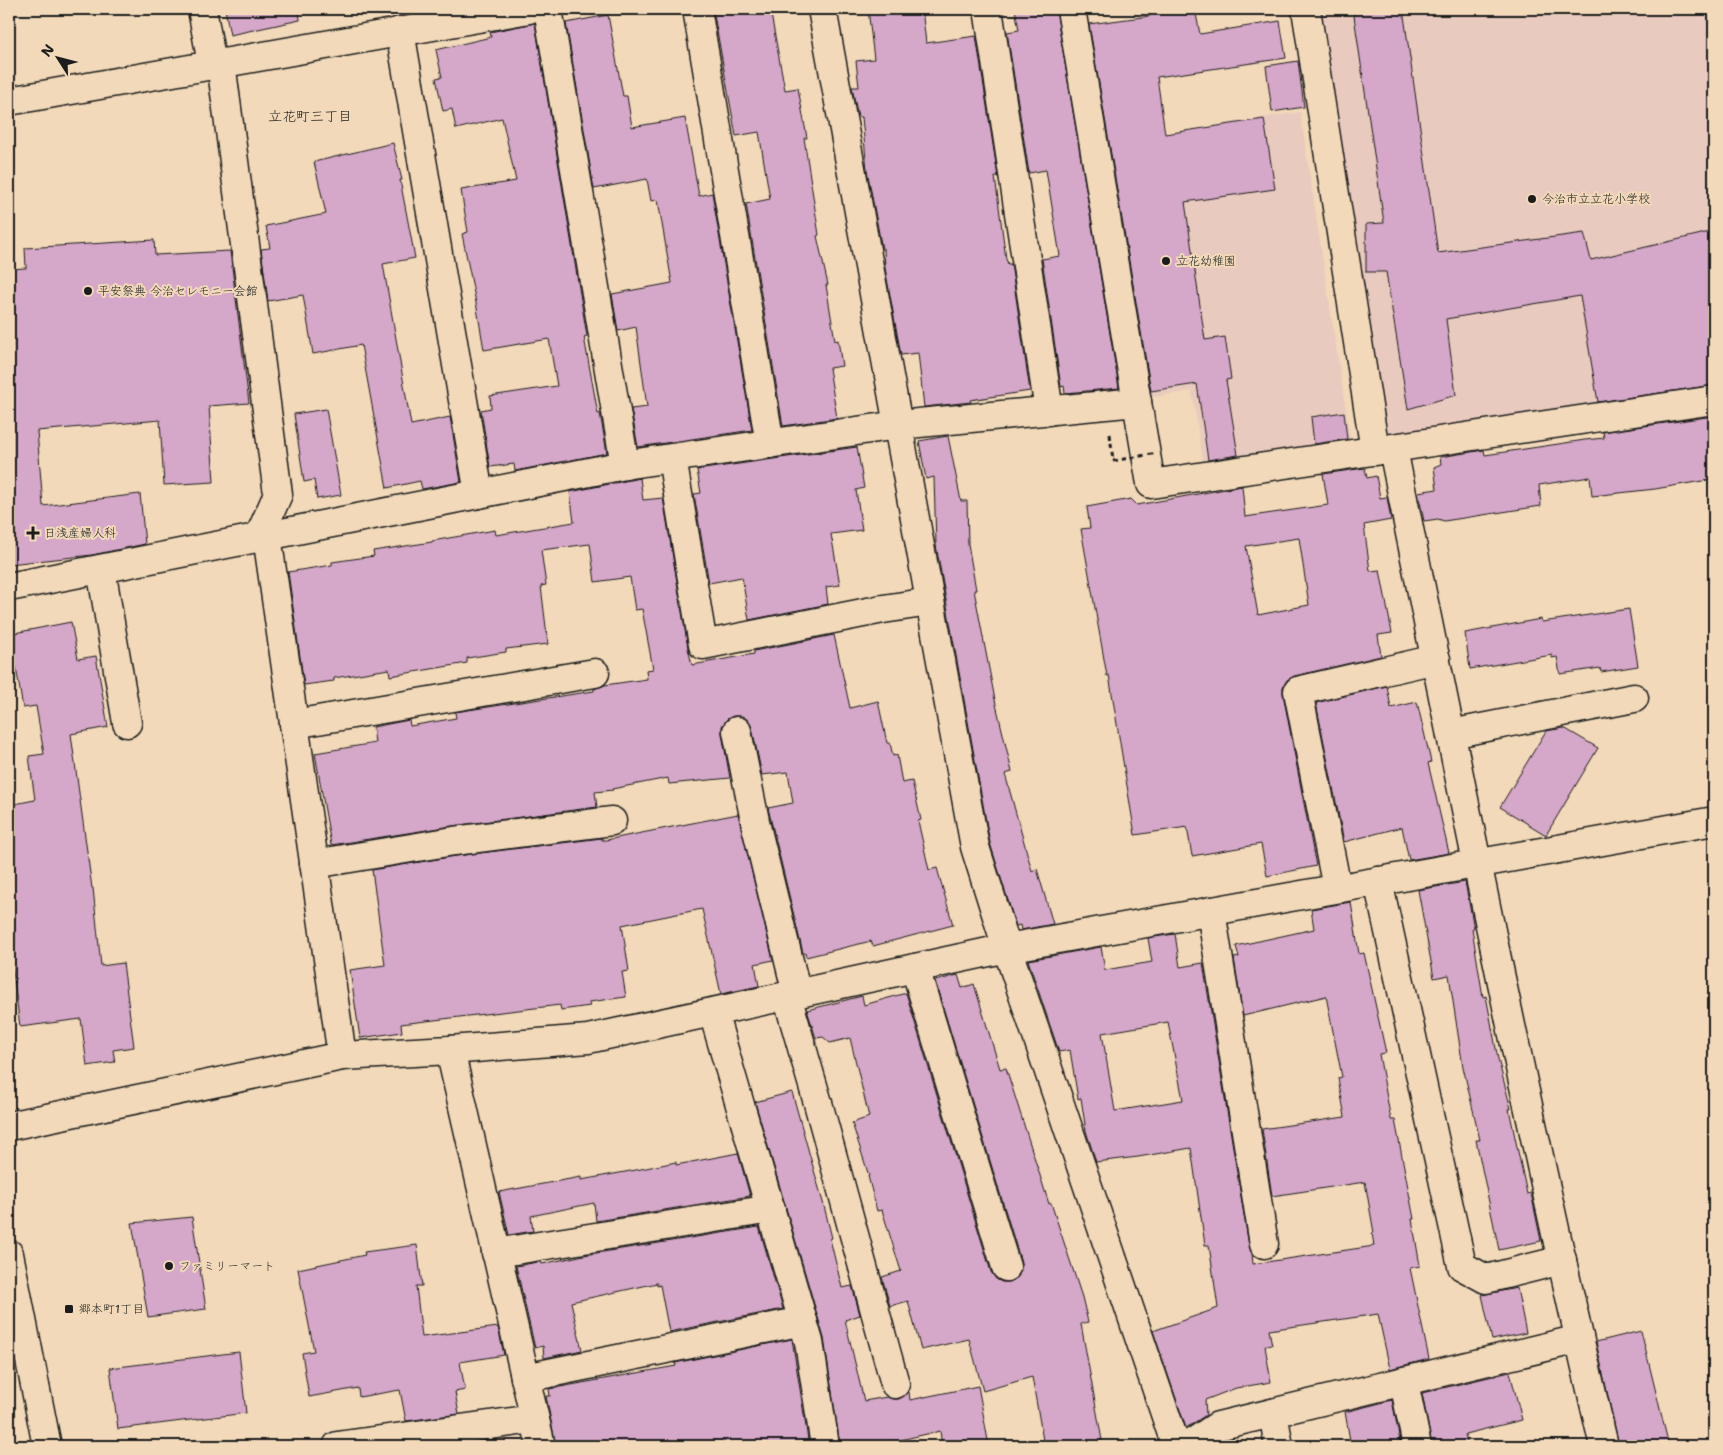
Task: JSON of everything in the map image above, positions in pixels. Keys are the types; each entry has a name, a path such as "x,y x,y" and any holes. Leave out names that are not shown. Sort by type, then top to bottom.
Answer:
{"street":[{"path":"202,9 217,63 278,494 263,537 294,724 342,1056"},
{"path":"9,101 529,9"},
{"path":"548,9 625,465"},
{"path":"697,9 770,444"},
{"path":"822,9 975,847 1007,948 1176,1446"},
{"path":"988,9 1049,411"},
{"path":"1071,9 1151,484 1714,400"},
{"path":"1306,9 1384,450 1436,659 1477,863 1579,1339 1604,1446"},
{"path":"400,31 479,494"},
{"path":"9,587 625,465 898,425 1137,402"},
{"path":"672,458 702,645 883,609 930,602"},
{"path":"101,568 127,723"},
{"path":"1337,888 1298,690 1436,659"},
{"path":"294,724 595,673"},
{"path":"1451,734 1634,698"},
{"path":"737,732 792,994 821,1112 895,1384"},
{"path":"314,864 454,841 612,821"},
{"path":"9,1126 342,1056 588,1039 1007,948 1714,821"},
{"path":"1378,881 1462,1266 1486,1279 1562,1260"},
{"path":"1211,911 1264,1244"},
{"path":"915,968 1006,1266"},
{"path":"713,1012 809,1342 825,1446"},
{"path":"450,1050 541,1446"},
{"path":"496,1253 771,1209"},
{"path":"9,1254 47,1446"},
{"path":"525,1378 802,1321"},
{"path":"1188,1446 1218,1426 1579,1339"},
{"path":"1404,1382 1417,1446"},
{"path":"1273,1413 1279,1446"},
{"path":"338,1446 534,1419"}],"path":[{"path":"1113,461 1157,453"}],"shaded area":[{"name":"今治市立立花小学校","path":"1320,9 1714,9 1714,389 1386,436"},
{"path":"1300,112 1351,444 1204,468 1192,391 1147,398 1107,143"}],"building":[{"path":"225,9 299,9 300,20 230,35"},
{"path":"713,9 770,9 785,90 798,88 807,138 804,138 819,235 817,236 828,285 826,285 835,341 838,340 842,366 829,368 837,418 783,426 746,204 770,199 759,132 736,136"},
{"path":"868,9 922,9 926,43 976,36 998,177 995,177 1006,259 1008,264 1011,264 1030,391 970,400 971,402 924,407 918,353 901,355 885,268 884,249 882,249 867,170 862,117 858,117 852,87 859,87 856,61 874,59"},
{"path":"1015,9 1056,9 1119,388 1065,393 1064,386 1061,387 1042,259 1060,256 1046,170 1029,173 1007,32 1019,30"},
{"path":"1149,9 1195,9 1200,34 1280,21 1286,58 1157,77 1165,134 1264,119 1275,189 1185,202 1205,340 1225,337 1231,379 1226,380 1238,455 1208,460 1197,384 1151,391 1089,24 1150,16"},
{"path":"1353,9 1403,9 1438,253 1584,233 1591,260 1714,231 1714,385 1598,402 1580,296 1446,319 1456,395 1408,409 1386,272 1366,272 1366,224 1384,223"},
{"path":"608,15 623,96 627,96 632,127 685,118 699,196 712,193 752,430 638,447 631,409 647,407 636,327 618,331 612,294 672,283 658,200 651,201 647,179 594,189 566,23"},
{"path":"535,23 587,336 584,337 607,453 515,471 514,464 490,467 481,410 491,408 490,396 557,386 549,339 484,350 462,234 468,232 461,190 516,181 502,118 456,129 452,109 443,111 436,78 442,77 436,50 491,37 490,32"},
{"path":"1298,61 1304,107 1272,112 1266,66"},
{"path":"393,143 402,180 400,180 415,258 383,264 411,425 450,417 461,482 422,489 420,481 387,488 361,345 313,354 303,295 268,301 261,249 270,248 266,226 326,214 314,162"},
{"path":"154,240 155,255 230,251 249,403 209,406 214,482 164,485 160,420 37,431 43,506 140,494 145,544 92,555 9,564 9,269 26,268 25,248"},
{"path":"326,409 341,495 317,499 314,480 304,482 294,414"},
{"path":"1344,412 1347,439 1314,444 1311,417"},
{"path":"1714,416 1714,479 1655,489 1592,496 1590,477 1539,485 1541,506 1444,521 1438,519 1424,521 1418,492 1437,489 1434,467 1441,464 1440,457 1484,450 1485,455 1604,438 1603,432"},
{"path":"948,436 961,501 967,501 968,544 976,590 974,590 995,700 1012,772 1005,774 1032,871 1037,869 1053,924 1021,930 1020,925 1016,926 990,843 936,545 934,477 926,479 919,441"},
{"path":"857,447 864,488 856,490 862,530 831,534 840,585 826,587 828,604 749,620 742,577 709,583 694,494 701,493 697,470"},
{"path":"1365,468 1367,478 1376,476 1380,498 1387,497 1391,520 1364,525 1370,571 1380,570 1392,633 1378,635 1381,656 1294,676 1287,680 1283,687 1316,866 1267,876 1261,844 1192,856 1187,827 1135,835 1109,675 1107,676 1081,529 1090,528 1087,507 1131,499 1137,505 1242,486 1245,517 1328,505 1323,474","holes":["1299,538 1309,605 1258,615 1246,546"]},
{"path":"640,478 643,500 663,498 692,665 754,654 754,651 834,635 850,708 878,701 887,743 890,743 893,756 897,755 902,783 912,781 921,820 918,821 929,870 937,868 953,925 873,946 871,941 806,957 805,953 803,953 768,808 793,803 788,772 762,775 752,728 748,720 742,716 733,716 727,719 722,726 730,778 669,784 668,778 595,792 597,807 452,826 331,845 315,753 375,743 373,727 409,720 410,726 456,718 455,712 594,691 594,689 605,685 647,679 646,670 653,669 642,609 635,610 630,577 595,582 590,544 541,550 546,585 541,586 548,644 506,649 506,652 467,658 467,663 390,676 389,669 334,678 334,681 304,685 288,572 332,565 332,562 374,556 373,551 495,530 496,535 574,522 570,492"},
{"path":"1629,609 1638,666 1601,672 1600,668 1560,674 1557,657 1552,658 1552,655 1470,669 1465,633 1541,619 1542,622"},
{"path":"71,622 78,659 96,656 108,727 71,734 93,888 101,966 123,963 134,1047 113,1050 115,1062 87,1066 81,1019 20,1027 9,939 9,805 35,800 29,756 44,754 36,706 23,708 16,667 9,668 9,634"},
{"path":"1387,686 1391,708 1417,702 1431,762 1428,763 1449,853 1409,860 1402,827 1344,842 1316,703"},
{"path":"1564,728 1598,748 1546,835 1500,807 1546,731"},
{"path":"738,814 773,960 755,964 759,986 721,994 702,909 622,925 629,971 622,972 626,997 589,1002 590,1006 561,1010 560,1005 401,1024 402,1032 360,1038 350,970 385,965 372,870 456,856 602,838 602,840 606,840"},
{"path":"1465,882 1474,928 1472,929 1483,997 1486,996 1498,1059 1511,1109 1509,1109 1527,1194 1531,1193 1541,1241 1499,1250 1476,1140 1480,1140 1463,1067 1449,975 1434,978 1418,890"},
{"path":"1351,902 1359,954 1364,953 1386,1053 1379,1054 1391,1120 1395,1120 1414,1219 1412,1219 1420,1266 1410,1268 1429,1359 1390,1369 1378,1314 1269,1330 1272,1345 1265,1346 1271,1382 1236,1388 1205,1400 1206,1415 1186,1428 1153,1331 1218,1308 1209,1245 1205,1245 1191,1148 1096,1162 1086,1131 1081,1098 1078,1099 1070,1050 1059,1052 1028,960 1101,947 1105,970 1152,962 1148,938 1175,934 1180,967 1203,963 1253,1264 1374,1246 1372,1233 1374,1233 1365,1182 1272,1196 1262,1129 1345,1117 1338,1078 1342,1077 1326,996 1243,1016 1234,958 1239,957 1236,946 1314,929 1311,909","holes":["1168,1022 1183,1100 1115,1111 1102,1033"]},
{"path":"958,975 962,988 974,984 1000,1069 1006,1068 1049,1204 1051,1203 1082,1297 1088,1322 1081,1324 1103,1446 1044,1446 1032,1377 983,1391 969,1339 921,1350 908,1301 890,1306 882,1277 901,1271 882,1210 877,1211 869,1176 852,1123 869,1117 850,1038 830,1043 823,1037 816,1038 807,1010 862,996 864,1005 906,993 991,1272 996,1279 1002,1282 1010,1282 1018,1277 1021,1270 1021,1262 935,981"},
{"path":"792,1092 824,1206 842,1288 852,1286 860,1315 845,1320 864,1401 887,1397 899,1399 909,1392 910,1400 978,1386 989,1446 942,1446 940,1431 874,1446 840,1446 824,1338 755,1102"},
{"path":"738,1153 750,1196 596,1221 594,1203 531,1216 533,1231 509,1235 499,1192 581,1177 581,1180 676,1162 676,1165"},
{"name":"ファミリーマート","path":"192,1217 206,1309 148,1317 132,1223"},
{"path":"759,1227 783,1309 669,1332 660,1285 657,1286 657,1283 571,1302 582,1350 544,1358 543,1346 535,1348 516,1266 538,1262 542,1264 584,1255"},
{"path":"417,1245 422,1286 416,1286 422,1337 498,1327 504,1355 460,1362 465,1390 455,1392 459,1414 406,1421 400,1390 359,1397 358,1388 309,1397 302,1353 314,1351 298,1269 365,1255 364,1252"},
{"path":"1517,1288 1526,1333 1492,1340 1482,1295"},
{"path":"1641,1331 1669,1446 1619,1446 1596,1342"},
{"path":"792,1339 809,1446 556,1446 546,1396 550,1396 549,1389 676,1366 675,1363"},
{"path":"239,1352 246,1413 118,1429 110,1368"},
{"path":"1510,1372 1522,1420 1465,1434 1468,1446 1432,1446 1422,1393"},
{"path":"1392,1400 1401,1446 1351,1446 1345,1412"}],"place":[{"name":"今治市立立花小学校","path":"1532,199"},
{"name":"立花幼稚園","path":"1166,261"},
{"name":"平安祭典 今治セレモニー会館","path":"88,291"},
{"name":"日浅産婦人科","path":"33,533"},
{"name":"ファミリーマート","path":"169,1266"},
{"name":"郷本町1丁目","path":"69,1309"}],"district":[{"name":"立花町三丁目","path":"310,116"}]}
